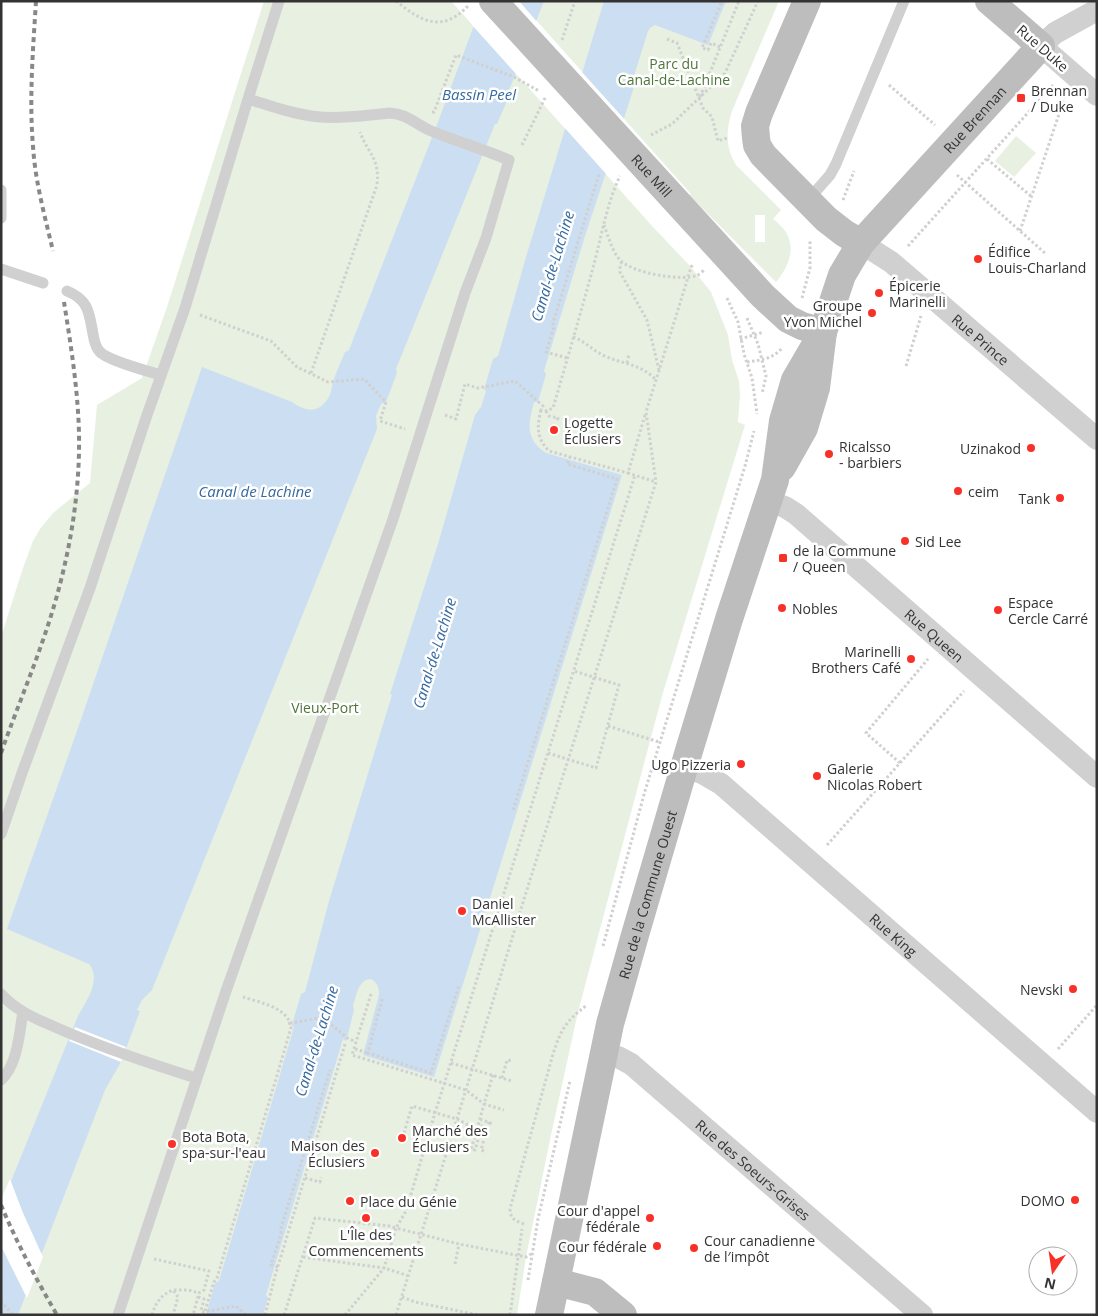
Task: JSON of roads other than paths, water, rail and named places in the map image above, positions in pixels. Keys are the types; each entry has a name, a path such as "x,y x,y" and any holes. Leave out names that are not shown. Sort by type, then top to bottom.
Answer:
{"street":[{"name":"Rue Mill","path":"493,1 763,296 788,319 802,326 823,332"},
{"path":"807,1 759,113 755,126 757,145 769,162 826,219 861,243"},
{"name":"Rue Duke","path":"989,1 1097,95"},
{"name":"Rue Brennan","path":"861,243 1041,46 1055,33 1097,10"},
{"name":"Rue de la Commune Ouest","path":"549,1315 610,1024 684,767 729,619 771,491 783,421 795,380 823,332 842,275 861,243"},
{"name":"Rue Prince","path":"861,243 883,256 1097,439"},
{"name":"Rue Queen","path":"771,491 785,507 796,514 1097,777"},
{"name":"Rue King","path":"684,767 702,773 722,784 1097,1112"},
{"name":"Rue des Soeurs-Grises","path":"604,1053 618,1057 630,1064 922,1315"},
{"path":"556,1282 595,1292 623,1315"}],"lane":[{"path":"1,834 90,588 146,418 185,308 279,1"},
{"path":"808,200 830,175 836,164 904,1"},
{"path":"118,1315 229,981 393,519 465,293 486,238 509,160 427,129 398,113 327,118 305,115 248,99"},
{"path":"1,190 1,218"},
{"path":"1,269 43,283"},
{"path":"67,291 82,300 87,308 94,341 100,352 113,359 161,375"},
{"path":"1,994 23,1012 72,1034 123,1055 196,1078"},
{"path":"1,1080 11,1067 23,1012"}],"water":[{"name":"Canal de Lachine","path":"483,1 544,1 508,93 509,96 497,124 495,124 396,369 397,373 386,402 381,404 376,416 377,429 152,990 142,1000 137,1010 140,1011 121,1062 105,1090 18,1315 1,1315 1,1206 78,1016 91,990 94,977 93,970 89,964 7,929 202,367 292,402 302,408 317,409 325,403 329,397 334,378 345,352 349,350"},
{"name":"Canal-de-Lachine","path":"604,1 726,1 708,45 655,25 648,31 632,82 634,87 585,236 544,371 546,374 538,402 534,402 532,410 531,437 539,448 546,453 622,475 434,1077 363,1055 379,995 375,981 366,980 360,985 355,997 354,1010 347,1038 346,1041 343,1039 266,1295 268,1298 263,1315 206,1315 215,1283 219,1281 294,1027 292,1025 301,994 305,992 329,901 392,695 390,694 438,544 475,415 481,407 493,359 498,356"}],"railway":[{"path":"36,1 31,92 33,146 38,186 53,251"},
{"path":"1,753 50,619 66,559 74,518 79,434 74,368 64,302"},
{"path":"1,1205 27,1261 57,1315"}],"place":[{"name":"Brennan / Duke","path":"1021,98"},
{"name":"Édifice Louis-Charland","path":"978,259"},
{"name":"Épicerie Marinelli","path":"879,293"},
{"name":"Groupe Yvon Michel","path":"872,313"},
{"name":"Logette Éclusiers","path":"554,430"},
{"name":"Uzinakod","path":"1031,448"},
{"name":"Ricalsso - barbiers","path":"829,454"},
{"name":"ceim","path":"958,491"},
{"name":"Tank","path":"1060,498"},
{"name":"Sid Lee","path":"905,541"},
{"name":"de la Commune / Queen","path":"783,558"},
{"name":"Nobles","path":"782,608"},
{"name":"Espace Cercle Carré","path":"998,610"},
{"name":"Marinelli Brothers Café","path":"911,659"},
{"name":"Ugo Pizzeria","path":"741,764"},
{"name":"Galerie Nicolas Robert","path":"817,776"},
{"name":"Daniel McAllister","path":"462,911"},
{"name":"Nevski","path":"1073,989"},
{"name":"Marché des Éclusiers","path":"402,1138"},
{"name":"Bota Bota, spa-sur-l'eau","path":"172,1144"},
{"name":"Maison des Éclusiers","path":"375,1153"},
{"name":"DOMO","path":"1075,1200"},
{"name":"Place du Génie","path":"350,1201"},
{"name":"L'Île des Commencements","path":"366,1218"},
{"name":"Cour d'appel fédérale","path":"650,1218"},
{"name":"Cour fédérale","path":"657,1246"},
{"name":"Cour canadienne de l′impôt","path":"694,1248"}],"park label":[{"name":"Parc du Canal-de-Lachine","path":"674,72"},
{"name":"Vieux-Port","path":"325,707"}],"water label":[{"name":"Bassin Peel","path":"479,94"}]}
